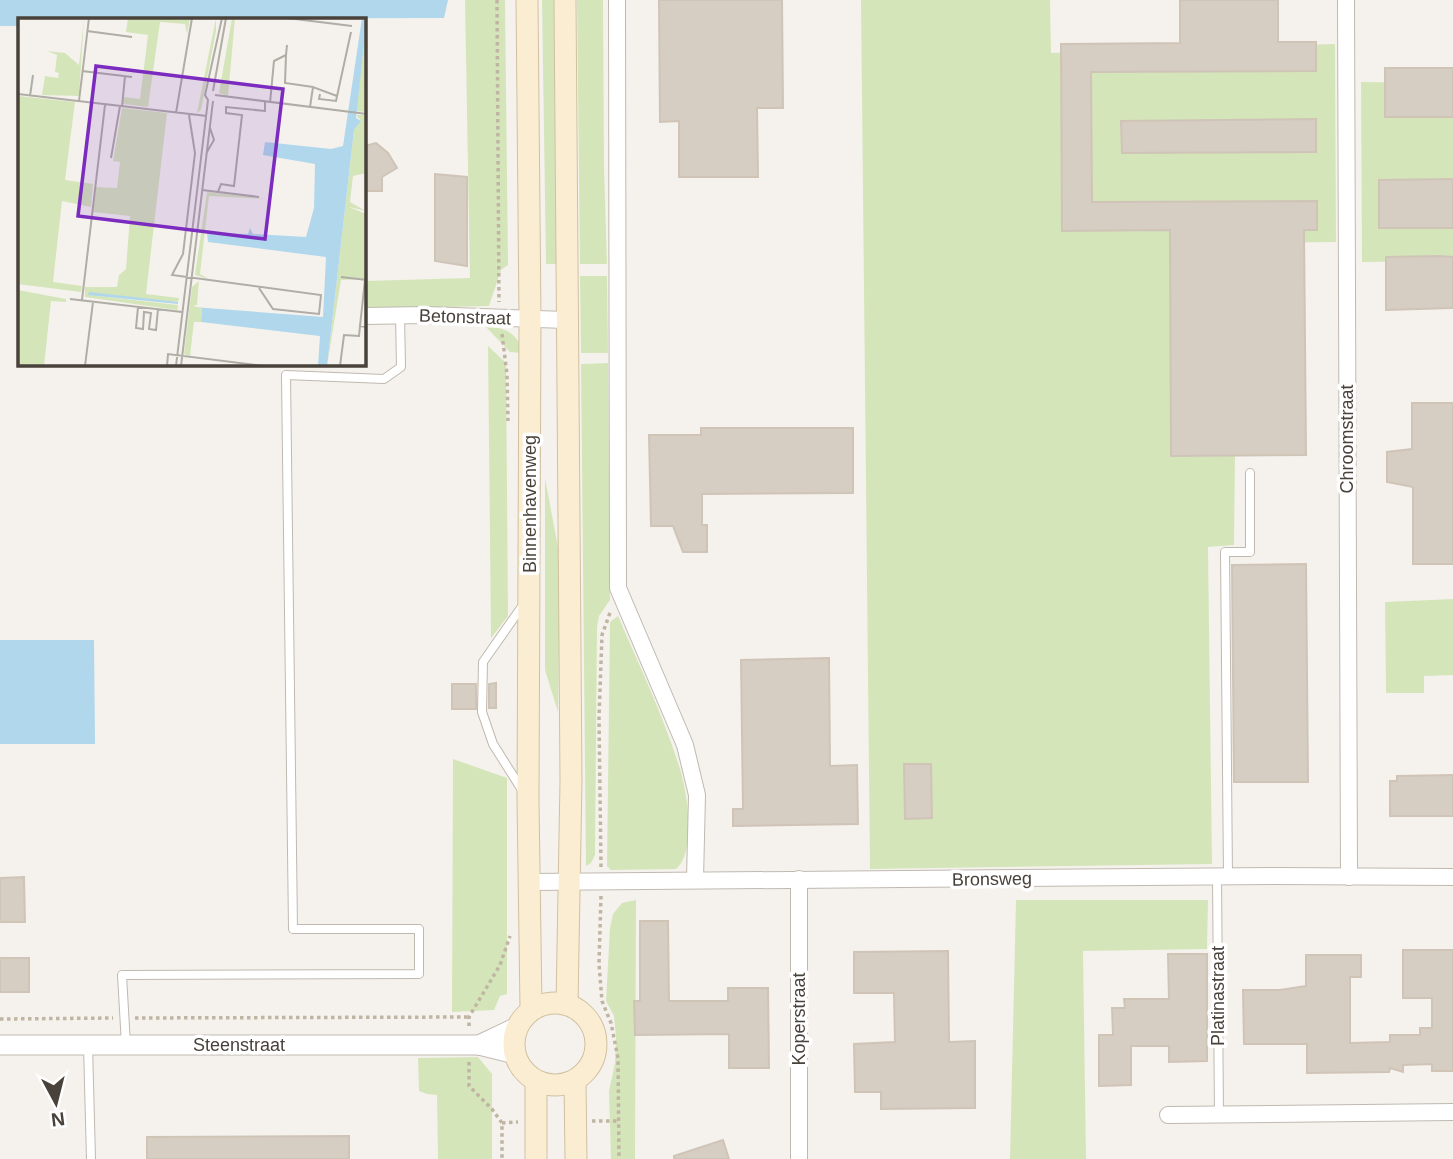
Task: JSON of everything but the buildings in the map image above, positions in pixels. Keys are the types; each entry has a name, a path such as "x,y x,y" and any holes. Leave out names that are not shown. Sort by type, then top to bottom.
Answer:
{"main road":[{"name":"Binnenhavenweg","path":"527,0 530,318 528,800 531,1008"},
{"path":"565,0 570,881 567,1004"},
{"path":"552,1003 567,1004 577,1008 590,1020 596,1042 586,1071 575,1081 548,1086 522,1070 515,1054 517,1027 531,1008 552,1003"},
{"path":"536,1081 536,1159"},
{"path":"575,1081 576,1159"}],"street":[{"path":"617,0 618,589 685,745 697,795 695,879"},
{"name":"Chroomstraat","path":"1346,0 1349,877"},
{"name":"Betonstraat","path":"366,316 566,320"},
{"name":"Bronsweg","path":"530,882 695,879 1453,877"},
{"name":"Koperstraat","path":"799,879 799,1159"},
{"name":"Steenstraat","path":"474,1045 517,1027"},
{"name":"Steenstraat","path":"0,1045 474,1045 515,1054"},
{"path":"1168,1115 1453,1112"}],"lane":[{"path":"126,1045 122,975 419,974 419,929 293,929 286,375 384,379 401,368 400,315"},
{"name":"Platinastraat","path":"1219,1115 1225,552 1250,552 1250,473"},
{"path":"528,800 493,744 482,712 483,662 530,594"},
{"path":"88,1045 90,1159"}],"path":[{"name":"Binnenhavenweg","path":"497,0 497,274 507,374 509,428"},
{"path":"618,589 602,635 599,717 599,964 602,1001 611,1023 618,1058 619,1159"},
{"path":"500,965 469,1017 474,1045 469,1086 502,1123 502,1159"},
{"name":"Steenstraat","path":"0,1019 469,1017"}],"green space":[{"path":"465,0 505,0 508,265 501,270 489,306 366,309 366,281 470,278"},
{"path":"542,0 558,0 560,264 546,264"},
{"path":"577,0 603,0 607,264 580,264"},
{"path":"861,0 1050,0 1051,53 1335,44 1336,242 1181,244 1179,456 1235,455 1234,545 1208,547 1212,864 870,869"},
{"path":"1361,82 1453,83 1453,261 1362,262"},
{"path":"580,276 607,276 608,353 581,353"},
{"path":"486,327 510,332 518,341 521,353 510,352"},
{"path":"488,346 506,363 508,616 491,638"},
{"path":"608,363 610,600 599,616 597,627 595,855 586,866 581,364"},
{"path":"545,478 560,558 558,712 545,670"},
{"path":"1453,599 1453,675 1424,676 1424,693 1386,693 1385,602"},
{"path":"618,616 658,709 682,776 687,804 688,835 682,861 676,869 611,870 607,866 610,622"},
{"path":"453,759 507,778 507,994 500,996 494,1010 452,1012"},
{"path":"636,900 635,1159 611,1159 609,1091 615,1063 616,1037 614,1016 606,1001 610,928 613,914 622,903"},
{"path":"1016,900 1208,900 1207,949 1083,951 1086,1159 1010,1159"},
{"path":"478,1057 492,1074 492,1159 438,1159 437,1095 419,1091 418,1058"}],"water":[{"path":"0,0 448,0 444,18 18,18 18,26 0,26"},
{"path":"0,640 94,640 95,744 0,744"}]}
